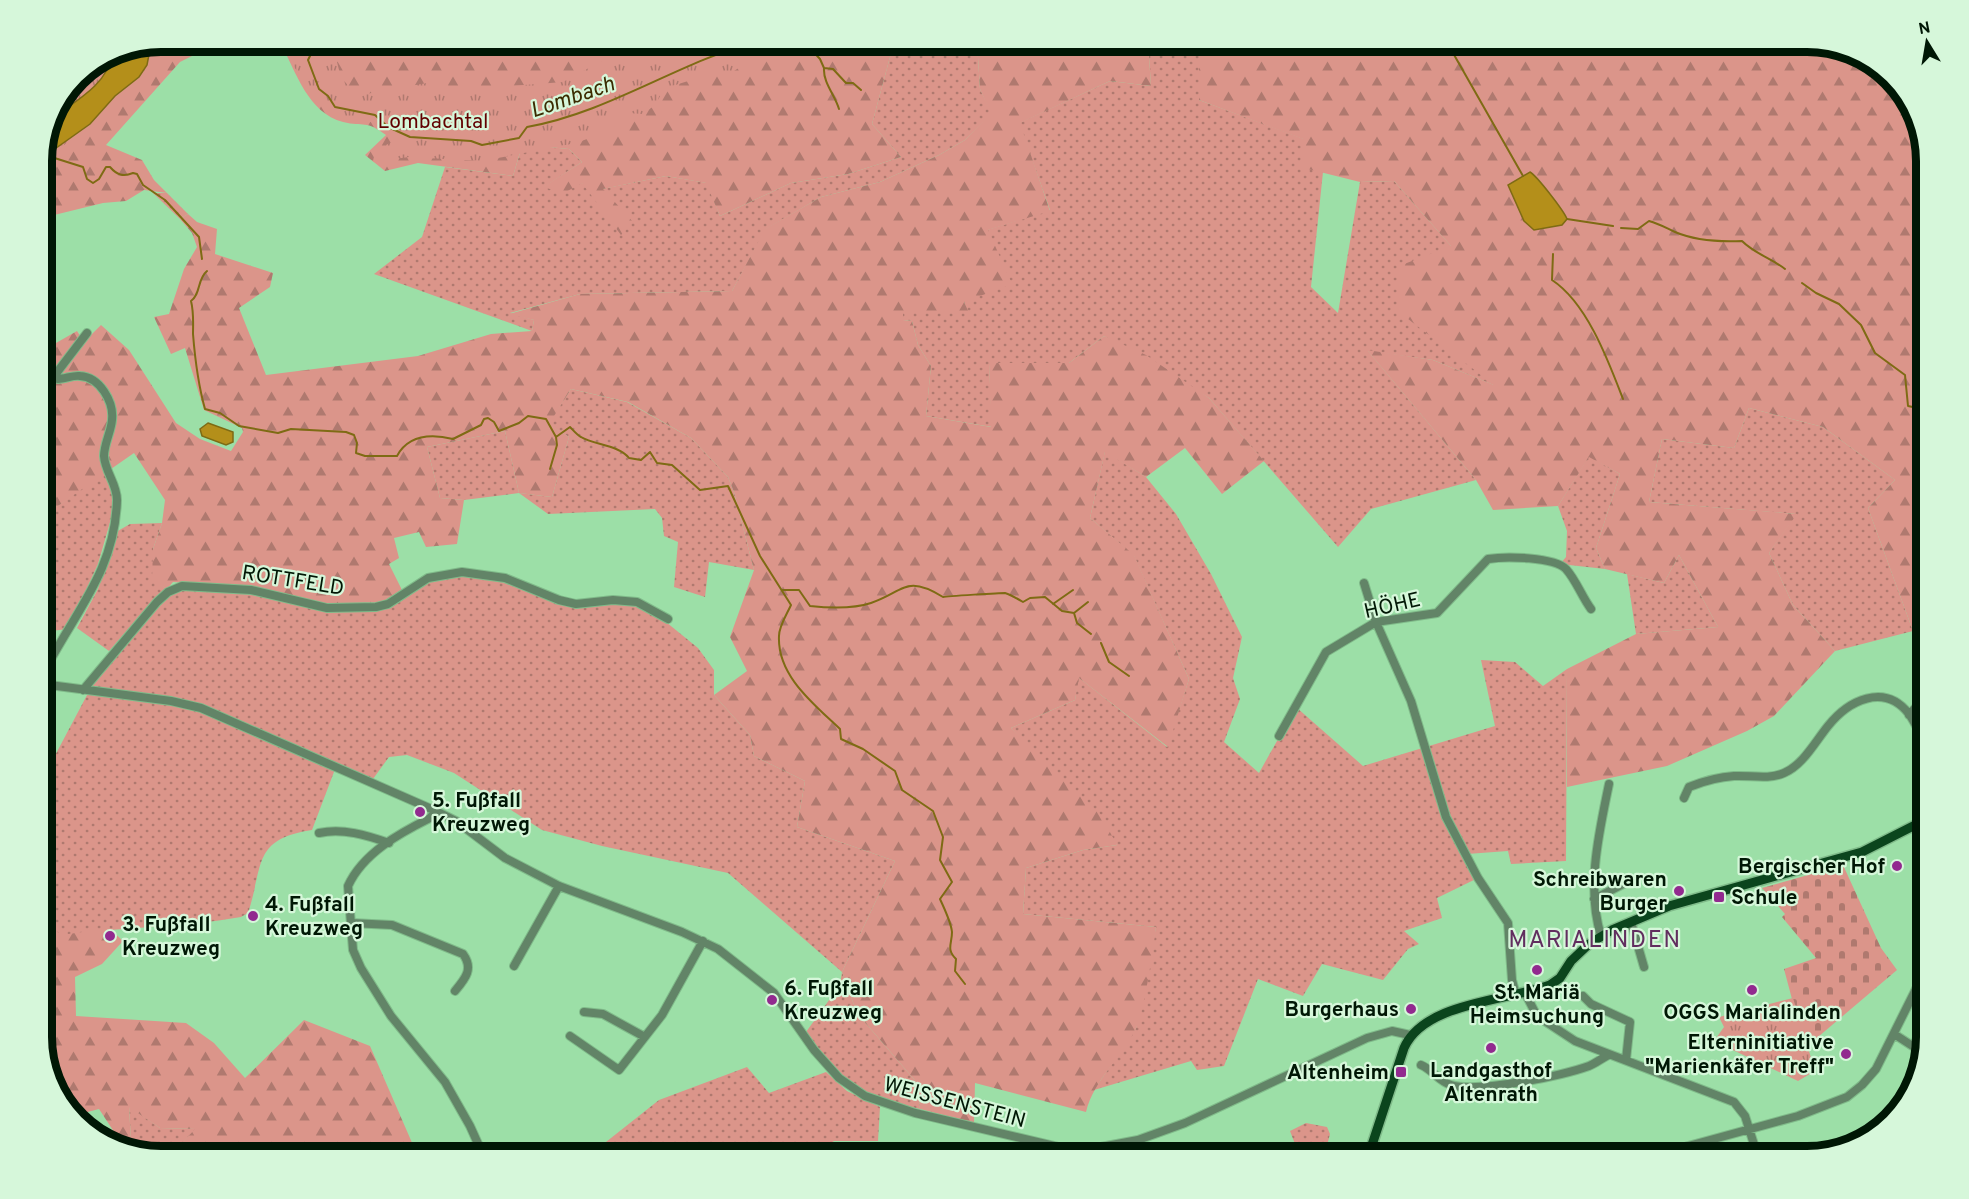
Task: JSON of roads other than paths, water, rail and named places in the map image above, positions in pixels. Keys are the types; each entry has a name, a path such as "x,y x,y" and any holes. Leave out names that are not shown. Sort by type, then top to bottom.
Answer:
{"main road":[{"path":"1372,1145 1410,1035 1423,1023 1436,1017 1554,983 1578,954 1601,936 1669,906 1862,852 1916,825"}],"street":[{"path":"53,657 98,580 116,513 116,491 104,456 112,421 109,402 102,387 88,377 58,379 55,375 87,333"},
{"name":"HÖHE","path":"1279,736 1326,652 1376,622 1437,613 1444,608 1478,568 1494,558 1560,564 1571,575 1591,609"},
{"name":"ROTTFELD","path":"83,690 157,602 168,592 182,586 251,590 327,608 353,608 388,604 419,582 436,575 469,573 505,578 576,604 613,600 637,602 668,619"},
{"path":"1364,583 1376,622 1411,701 1446,817 1510,932 1512,980 1521,994 1537,1016 1575,1041 1734,1102 1745,1116 1754,1147"},
{"name":"WEISSENSTEIN","path":"53,687 201,708 436,811 456,821 505,858 559,886 704,941 733,958 766,986 789,1011 830,1070 849,1087 865,1096 915,1113 1059,1147"},
{"path":"1684,798 1689,787 1712,779 1733,776 1767,777 1784,773 1805,756 1838,715 1865,698 1876,697 1891,700 1909,715 1916,727"},
{"path":"1909,715 1916,707"},
{"path":"1601,936 1594,899 1600,832 1609,784"},
{"path":"436,811 430,818 366,860 352,877 348,886 353,950 361,968 391,1016 446,1082 479,1147"},
{"path":"319,833 333,830 369,836 389,843"},
{"path":"1594,899 1631,880"},
{"path":"514,966 559,886"},
{"path":"1631,922 1644,967"},
{"path":"351,923 392,925 463,954 468,964 468,974 455,991"},
{"path":"570,1036 619,1070 643,1035 662,1015 704,941"},
{"path":"1689,1147 1821,1109 1847,1097 1876,1069 1916,989"},
{"path":"1583,996 1591,1004 1626,1018 1630,1022 1626,1060"},
{"path":"584,1012 603,1014 643,1035"},
{"name":"WEISSENSTEIN","path":"1077,1147 1118,1144 1185,1123 1367,1038 1392,1031 1410,1035"},
{"path":"1894,1034 1916,1050"},
{"path":"1421,1065 1432,1069 1442,1081 1449,1085 1477,1088 1578,1069 1609,1055"},
{"path":"1372,1145 1379,1147"}],"waterway":[{"name":"Lombach","path":"312,52 308,60 319,89 328,96 335,107 375,115 388,127 410,137 471,141 482,145 519,138 527,127 585,111 723,52"},
{"path":"814,52 824,68 833,69 846,83 853,83 861,90"},
{"path":"1453,53 1523,176"},
{"path":"824,68 825,79 839,109"},
{"path":"53,158 83,167 87,179 93,183 99,179 106,167 120,174 137,174 143,185 165,200 199,237 202,259"},
{"path":"1567,219 1613,226"},
{"path":"1621,228 1638,229 1649,221 1700,239 1742,241 1785,269"},
{"path":"1553,254 1552,280 1576,303 1586,317 1603,350 1623,399"},
{"path":"207,271 191,301 200,390 205,409 220,413 239,426 278,433 291,429 346,432 354,435 357,443 356,453 365,456 397,456 408,443 422,437 437,436 453,439 481,425 484,419 488,418 494,422 499,431 519,423 528,416 546,419 556,437 570,427 586,440 619,450 629,458 641,460 650,452 657,463 672,465 700,490 728,486 760,556 791,605 779,632 780,650 791,677 809,700 840,729 841,739 863,749 895,771 902,790 933,811 943,837 940,860 952,882 940,899 952,932 950,949 956,959 955,971 965,984"},
{"path":"1802,283 1839,304 1861,325 1875,353 1905,375 1908,406 1916,408"},
{"path":"550,469 557,445 556,437"},
{"path":"782,590 799,590 810,606 833,608 864,605 912,586 930,590 943,597 1005,593 1023,602 1030,598 1045,597 1062,611 1074,613 1077,623 1091,634"},
{"path":"1053,604 1073,590"},
{"path":"1074,613 1088,602"},
{"path":"1101,643 1109,662 1129,676"}],"place":[{"name":"5. Fußfall Kreuzweg","path":"420,812"},
{"name":"Bergischer Hof","path":"1897,866"},
{"name":"Schreibwaren Burger","path":"1679,891"},
{"name":"Schule","path":"1719,897"},
{"name":"4. Fußfall Kreuzweg","path":"253,916"},
{"name":"3. Fußfall Kreuzweg","path":"110,936"},
{"name":"St. Mariä Heimsuchung","path":"1537,970"},
{"name":"OGGS Marialinden","path":"1752,990"},
{"name":"6. Fußfall Kreuzweg","path":"772,1000"},
{"name":"Burgerhaus","path":"1411,1009"},
{"name":"Landgasthof Altenrath","path":"1491,1048"},
{"name":"Elterninitiative \"Marienkäfer Treff\"","path":"1846,1054"},
{"name":"Altenheim","path":"1401,1072"}],"district":[{"name":"MARIALINDEN","path":"1595,939"}],"park label":[{"name":"Lombachtal","path":"433,121"}]}
